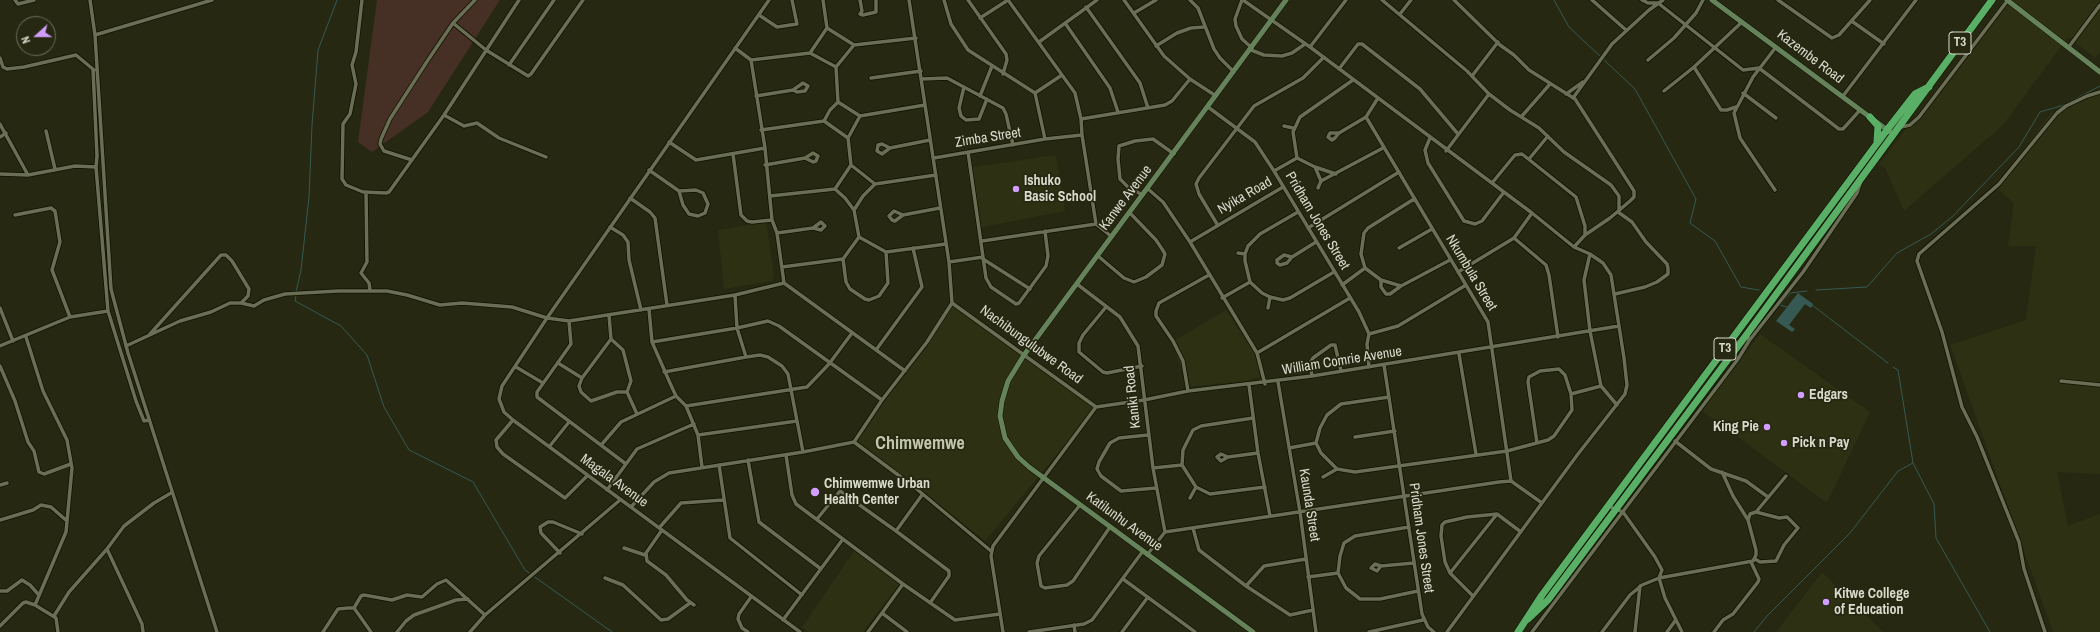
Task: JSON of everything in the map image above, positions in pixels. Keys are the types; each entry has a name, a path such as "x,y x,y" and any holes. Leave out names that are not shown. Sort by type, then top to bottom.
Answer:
{"highway":[{"name":"T3","path":"1528,619 1548,600 1616,508 1748,337 1992,0"},
{"name":"T3","path":"1518,632 1528,619 1542,595 1876,144 1915,94 1929,87"},
{"path":"1870,117 1878,126 1876,144"},
{"path":"1880,124 1894,121"}],"main road":[{"name":"Kanwe Avenue","path":"1000,416 1002,401 1008,381 1024,355 1148,190 1252,49 1270,20 1286,0"},
{"name":"Kazembe Road","path":"1712,0 1843,96 1880,124 1893,136"},
{"path":"2008,0 2100,72"},
{"name":"Katilunhu Avenue","path":"1000,416 1005,438 1018,457 1080,506 1253,632"}],"street":[{"path":"14,0 18,4 34,0"},
{"path":"90,0 95,35 108,260 115,309 171,493 217,632"},
{"path":"95,35 137,21 212,0"},
{"path":"362,0 356,52 352,65 356,84 350,114 343,124 342,179 346,185 366,192 390,192 444,115 519,0"},
{"path":"412,160 384,151 380,144 381,139 411,85 453,23 475,0"},
{"path":"509,65 554,0"},
{"path":"453,23 486,50 524,74 531,74 583,0"},
{"name":"Magala Avenue","path":"769,0 547,318 502,386 500,393 500,406 513,420 587,476 800,632"},
{"path":"759,15 777,27 797,24 792,0"},
{"path":"810,53 827,28 823,0"},
{"path":"860,0 862,11 860,14 863,15 876,12 876,0"},
{"path":"631,507 646,489 660,477 669,473 786,455 854,442 882,400 905,371 952,303 949,262 910,0"},
{"path":"944,0 951,24 971,54 1035,93 1045,139"},
{"path":"968,0 1006,54 1007,60 1003,74"},
{"path":"980,18 1008,0 1075,93 1081,119 1082,135 1096,224 1112,237"},
{"path":"1039,42 1097,0"},
{"path":"1124,0 1156,46 1172,64 1190,79 1216,96"},
{"path":"1134,13 1156,0"},
{"path":"1190,0 1198,8 1204,27 1217,54 1234,72"},
{"path":"1306,44 1292,53 1282,56 1264,55 1252,49 1242,38 1236,26 1235,19 1242,0 1270,20 1306,44 1324,57 1446,151 1532,213 1574,247 1590,254 1608,269 1615,294 1627,385 1625,394 1447,632"},
{"path":"1310,47 1346,0"},
{"path":"1382,0 1472,76 1489,94 1510,110 1522,116 1548,136 1564,152 1601,176 1615,189 1621,202 1619,211"},
{"path":"1400,14 1411,0"},
{"path":"1454,0 1530,70 1573,98 1581,106 1634,191 1634,197 1619,211 1585,234 1574,247"},
{"path":"1592,0 1626,30"},
{"path":"1642,0 1648,3 1658,3 1743,70 1759,68 1839,128 1843,129 1860,110"},
{"path":"1573,98 1608,48 1626,30 1663,0"},
{"path":"1648,60 1674,38 1696,13 1703,0"},
{"path":"1778,0 1832,38 1840,35 1853,22 1870,0"},
{"path":"1843,96 1916,0"},
{"path":"1900,127 1910,125 1919,117 2008,0"},
{"path":"2068,48 2100,5"},
{"path":"1086,7 1140,82 1148,108"},
{"path":"1664,91 1694,67 1742,22"},
{"path":"1853,22 1884,44"},
{"path":"1065,23 1110,88 1118,112"},
{"path":"1156,46 1177,33 1191,28 1204,27"},
{"path":"827,28 854,45 916,38"},
{"path":"1472,76 1498,42"},
{"path":"1339,69 1358,44 1362,44 1420,89 1458,134"},
{"path":"824,121 830,110 838,102 836,68 854,45"},
{"path":"1775,190 1740,138 1735,118 1736,107 1743,93 1759,68 1776,47"},
{"path":"735,48 751,60 810,53 816,55 836,68"},
{"path":"0,58 3,67 7,68 24,67 76,55 97,71"},
{"path":"1217,224 1199,194 1196,184 1236,128 1254,106 1303,78 1324,57"},
{"path":"751,60 765,148 765,165 772,220 777,233 784,283 905,371"},
{"path":"980,96 992,66"},
{"path":"1694,67 1720,110 1727,110 1736,107"},
{"path":"93,69 97,156 96,167 108,311 138,406 144,421 149,420"},
{"path":"871,78 920,71"},
{"path":"1035,93 1062,76"},
{"path":"922,79 947,78 1003,108 1006,114 1013,145"},
{"path":"1081,119 1168,104 1190,79"},
{"path":"1297,158 1293,140 1294,128 1300,117 1354,80"},
{"path":"1566,94 1587,80"},
{"path":"1522,116 1550,84"},
{"path":"964,87 959,108 961,116 966,120 979,119 987,100"},
{"path":"756,96 793,90"},
{"path":"2045,632 2024,570 2019,542 1977,437 1962,407 1942,332 1917,261 1919,254 1999,184 2057,113 2066,106 2087,96 2100,92"},
{"path":"1743,93 1776,118"},
{"path":"1446,151 1489,94"},
{"path":"1339,133 1366,117 1378,98"},
{"path":"838,102 860,116 925,105"},
{"name":"Pridham Jones Street","path":"1208,107 1255,142 1274,171 1370,334"},
{"path":"444,115 464,126 478,123 499,138 546,157"},
{"path":"835,189 851,165 848,138 860,116"},
{"name":"Nkumbula Street","path":"1366,117 1450,260 1486,317 1492,346 1511,481"},
{"path":"761,130 824,121 848,138"},
{"path":"0,124 28,175"},
{"path":"1284,126 1294,128"},
{"path":"46,131 55,169"},
{"path":"0,137 6,133"},
{"name":"Zimba Street","path":"934,158 1045,139 1082,135"},
{"path":"1529,159 1548,136"},
{"path":"1430,138 1426,150 1428,163 1464,221 1475,224 1482,221 1504,192"},
{"path":"1143,195 1129,188 1120,179 1118,160 1119,146 1135,140 1153,139 1174,154"},
{"path":"890,148 930,140"},
{"path":"669,142 696,160 717,155 733,154 765,148"},
{"path":"1320,181 1384,148"},
{"path":"968,152 988,283 1016,304 1030,289 1047,261 1045,231"},
{"path":"733,154 742,215 747,221 752,222 772,220"},
{"path":"1492,183 1515,155 1522,154 1576,196 1585,226 1585,234"},
{"path":"765,165 805,158"},
{"path":"1297,158 1315,167 1336,174"},
{"path":"1274,171 1297,158"},
{"path":"851,165 875,184"},
{"path":"0,174 28,175 40,174 55,169 75,166 96,167"},
{"path":"1315,167 1320,181 1318,188"},
{"path":"649,170 679,191 696,190 703,193 707,200 708,210 698,216 689,214 683,205 679,191"},
{"path":"1308,228 1398,172"},
{"path":"854,210 863,196 875,184 936,174"},
{"name":"Nyika Road","path":"1190,242 1217,224 1283,187"},
{"path":"770,196 835,189"},
{"path":"835,189 854,210 859,237 843,259 847,286 869,300 879,296 888,283 886,252"},
{"path":"1148,190 1163,202 1190,242 1222,298 1257,353 1266,384"},
{"path":"366,192 367,256 361,273 369,283 370,290"},
{"path":"630,198 650,212 655,218 667,305"},
{"path":"1401,286 1381,280 1365,268 1361,254 1364,233 1368,228 1414,199"},
{"path":"15,215 51,208 55,211 60,242 52,270 70,317"},
{"path":"903,215 940,208"},
{"path":"1615,294 1645,287 1657,282 1668,274 1668,264 1646,242 1632,222 1619,211"},
{"path":"1298,212 1260,234 1248,246 1245,254 1246,268 1250,282 1262,294 1283,300 1290,298 1334,272"},
{"path":"1098,256 1130,281 1140,280 1162,265 1165,254 1162,249 1156,240 1130,213"},
{"path":"1458,272 1514,238 1532,213"},
{"path":"982,241 1096,224"},
{"path":"610,227 623,235 628,242 629,260 641,310"},
{"path":"777,233 813,228"},
{"path":"1399,248 1432,229"},
{"path":"859,237 886,252 946,244"},
{"path":"1514,238 1546,265 1549,275 1558,337"},
{"path":"1292,258 1316,242"},
{"path":"876,350 922,287 913,248"},
{"path":"1238,253 1245,254"},
{"path":"1590,254 1584,280 1590,331 1601,386 1617,405"},
{"path":"149,335 221,255 226,255 232,261 249,289 248,296 241,303"},
{"path":"949,262 983,258 1030,289"},
{"path":"782,267 843,259"},
{"path":"1381,280 1381,287 1386,294 1390,294 1401,286 1450,260"},
{"path":"1342,285 1365,268"},
{"path":"1188,391 1183,361 1173,341 1156,316 1156,311 1159,303 1209,275"},
{"path":"1222,298 1250,282"},
{"path":"126,346 180,320 211,312 230,304 241,303 254,306 264,300 278,296 305,292 370,290 407,295 440,305 462,303 512,307 547,318 569,321 736,295 784,283"},
{"name":"Kaniki Road","path":"1077,284 1120,316 1138,346 1142,366 1148,435 1156,488 1166,532"},
{"path":"1369,367 1367,344 1370,334 1398,326 1466,285"},
{"path":"736,295 737,328 746,357"},
{"path":"1268,308 1270,297"},
{"path":"1257,353 1350,298"},
{"name":"Nachibungulubwe Road","path":"952,303 994,331 1024,355 1096,407"},
{"path":"1106,306 1083,335 1079,344 1079,352 1104,372 1108,373 1142,366"},
{"path":"0,308 13,341"},
{"path":"649,309 652,342 664,372 676,396 686,406 694,424 698,435 702,467"},
{"path":"0,346 26,337 70,317 108,311"},
{"path":"609,315 612,339 623,350 631,380 627,392 637,414"},
{"path":"569,321 571,344 537,392 537,397 569,422 602,444 626,464"},
{"path":"652,342 737,328 764,321 771,322 806,345 829,364 882,400"},
{"name":"William Comrie Avenue","path":"1096,407 1144,400 1188,391 1266,384 1341,371 1459,354 1492,346 1558,337 1619,326"},
{"path":"686,406 792,389 811,384 829,364 852,333"},
{"path":"26,337 43,391 66,440 71,464 66,532 38,594 35,605"},
{"path":"1532,632 1675,441 1748,337"},
{"path":"612,339 582,378 579,389 591,401 617,392 627,392"},
{"path":"1312,376 1310,363 1313,358 1331,345 1335,345 1341,371"},
{"path":"1459,354 1476,454"},
{"path":"664,372 765,355 782,366 788,374 792,389 802,452"},
{"path":"558,363 582,378"},
{"name":"Pridham Jones Street","path":"1384,365 1423,620"},
{"path":"0,366 15,401 28,442 34,451 39,472 44,474 71,464"},
{"path":"516,367 543,383"},
{"path":"1389,397 1341,404 1332,410 1320,428 1316,443 1321,453 1337,469 1355,472 1476,454 1507,451 1538,443 1552,438 1571,413 1572,406 1571,394 1565,374 1559,369 1540,371 1529,377 1528,382 1538,443"},
{"path":"2061,381 2100,385"},
{"name":"Kaunda Street","path":"1278,382 1300,512 1316,632"},
{"path":"1248,385 1258,453 1270,516"},
{"path":"1571,394 1601,386"},
{"path":"602,444 617,425 676,396"},
{"path":"1003,632 992,551 999,537 1096,407"},
{"path":"1253,418 1201,426 1193,430 1183,450 1182,465 1196,487 1204,492 1217,494 1265,487"},
{"path":"513,420 496,440 497,447 503,454 565,498 587,476"},
{"path":"698,435 797,421"},
{"path":"550,447 569,422"},
{"path":"606,490 642,445 694,424"},
{"path":"1355,437 1395,431"},
{"path":"1148,435 1119,438 1110,443 1098,462 1097,469 1101,476 1122,491 1156,488"},
{"path":"1675,441 1711,468 1746,481 1768,497"},
{"path":"854,442 913,486 922,495 992,551"},
{"path":"1289,448 1316,443"},
{"path":"1228,457 1258,453"},
{"path":"786,455 793,500 796,504 903,584 955,620 1000,614"},
{"path":"748,460 759,522 821,569"},
{"path":"719,465 723,500 730,538 802,595"},
{"path":"1153,468 1182,465"},
{"path":"1323,477 1337,469"},
{"path":"1602,632 1630,595 1640,586 1659,578 1751,562 1755,559 1756,550 1748,520 1733,496 1722,472"},
{"path":"1748,520 1750,514 1756,512 1786,476"},
{"path":"1029,632 1074,625 1092,620 1123,579 1145,553 1166,532 1511,481 1542,503"},
{"path":"0,485 6,484"},
{"path":"1190,498 1196,487"},
{"path":"817,519 840,491 896,531 948,571 949,576 930,603"},
{"path":"54,616 69,592 107,549 124,526 154,503 171,493"},
{"path":"896,531 922,495"},
{"path":"470,632 485,615 560,553 620,500"},
{"path":"645,555 660,529 681,503 723,500"},
{"path":"0,520 32,510 41,505 51,507 68,520"},
{"path":"1080,506 1039,556 1037,563 1041,586 1045,588 1067,585 1073,581 1110,527"},
{"path":"1608,506 1623,512 1640,533 1662,570 1659,578 1665,598 1675,621 1682,632"},
{"path":"1755,559 1760,562 1776,561 1784,545 1798,528 1787,517 1779,518 1756,512"},
{"path":"1473,596 1450,573 1445,562 1441,536 1442,525 1445,522 1467,517 1497,514 1521,532"},
{"path":"1450,573 1497,514"},
{"path":"560,553 541,533 540,526 548,522 552,522 582,534"},
{"path":"1409,527 1355,536 1344,543 1340,556 1338,573 1346,588 1360,599 1380,599 1418,591"},
{"path":"1193,528 1199,550 1246,586 1290,615 1313,610"},
{"path":"783,620 843,539"},
{"path":"605,578 623,585 661,620 668,619 692,604 666,575 650,565 645,555 624,548"},
{"path":"107,549 142,624 143,632"},
{"path":"1246,586 1264,566 1306,559"},
{"path":"1714,632 1723,620 1733,614 1758,582 1751,562"},
{"path":"1381,566 1414,563"},
{"path":"1308,577 1338,573"},
{"path":"1123,579 1195,632"},
{"path":"0,591 7,591 22,580 30,585 38,594"},
{"path":"354,608 361,596 364,595 392,600 407,595 422,597 437,584 446,580 485,615"},
{"path":"868,632 903,584"},
{"path":"1635,632 1640,586"},
{"path":"748,632 742,628 738,619 739,614 752,597"},
{"path":"1122,632 1148,598"},
{"path":"397,632 406,621 414,615 456,600 468,599"},
{"path":"0,626 23,603 26,602 35,605 54,616 57,622 58,632"},
{"path":"322,632 338,609 354,608"},
{"path":"354,608 371,632"},
{"path":"882,613 907,632"},
{"path":"1369,632 1386,631 1423,620 1428,628 1434,632"},
{"path":"1667,632 1675,621"},
{"path":"1074,625 1075,632"}],"shaded area":[{"path":"377,0 500,0 428,112 372,152 358,142"},
{"path":"2004,0 2100,0 2100,52 2095,58 2068,37 2003,125 1904,211 1885,168 1879,164"},
{"path":"2100,92 2100,474 2057,472 2068,526 2100,514 2100,632 2053,632 1950,345 2026,320 2036,246 2008,246 2014,203 1995,187 2051,113"},
{"name":"Ishuko Basic School","path":"1056,155 1065,211 978,228 967,168"},
{"path":"766,222 774,275 772,281 724,289 718,230"},
{"path":"953,304 1098,405 985,541 857,440"},
{"path":"1226,310 1254,352 1261,377 1246,381 1187,387 1172,342"},
{"path":"1760,334 1870,412 1827,503 1701,410"},
{"path":"854,551 900,583 863,632 808,632 802,627"},
{"name":"Kitwe College of Education","path":"1822,572 1883,632 1776,632"}],"water":[{"path":"1798,293 1813,304 1811,308 1805,304 1789,325 1795,329 1792,332 1776,321"}],"waterway":[{"path":"296,292 301,270 309,197 312,125 318,50 337,0"},
{"path":"1554,0 1569,27 1601,57"},
{"path":"1603,59 1635,89 1696,199 1690,223 1715,241 1741,287 1759,290"},
{"path":"1816,290 1867,287 1897,253 1931,234 1953,216 2019,147 2040,112 2064,105 2100,86"},
{"path":"1787,307 1780,305 1790,293 1807,291"},
{"path":"296,295 295,301 341,326 367,355 384,407 409,450 473,482 525,570 612,632"},
{"path":"1812,305 1888,363"},
{"path":"1893,367 1898,370 1913,463 1934,504 1936,538 1990,632"},
{"path":"1754,632 1767,616 1850,533 1898,471 1913,463"}],"place":[{"name":"Ishuko Basic School","path":"1016,189"},
{"name":"Edgars","path":"1801,395"},
{"name":"King Pie","path":"1767,427"},
{"name":"Pick n Pay","path":"1784,443"},
{"name":"Chimwemwe Urban Health Center","path":"815,492"},
{"name":"Kitwe College of Education","path":"1826,602"}],"district":[{"name":"Chimwemwe","path":"920,444"}]}
